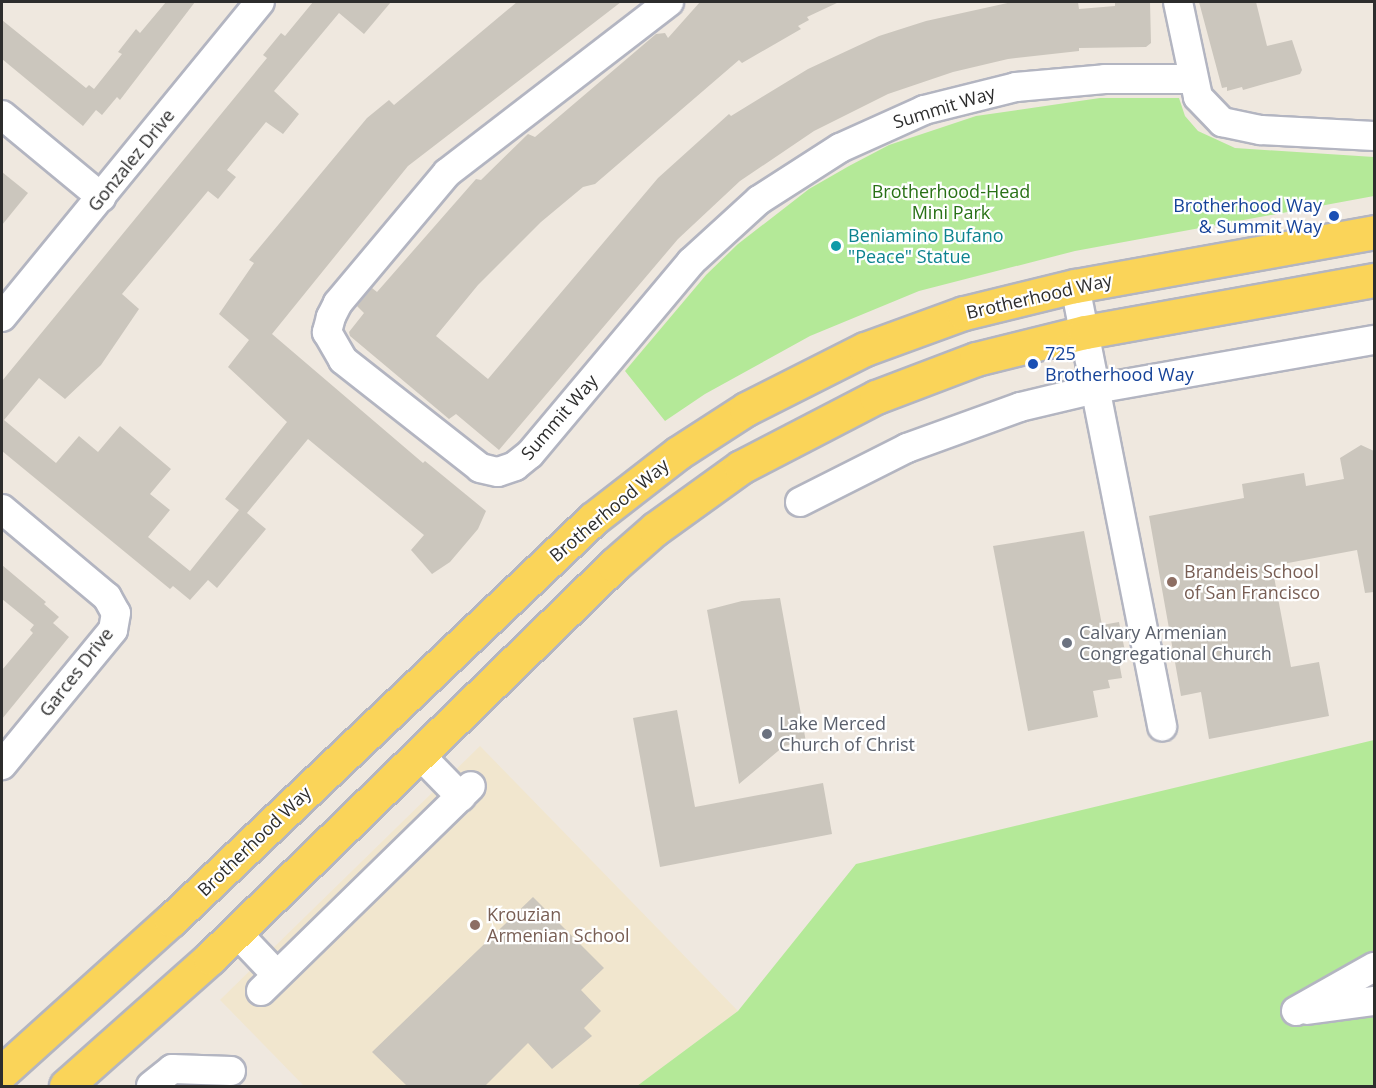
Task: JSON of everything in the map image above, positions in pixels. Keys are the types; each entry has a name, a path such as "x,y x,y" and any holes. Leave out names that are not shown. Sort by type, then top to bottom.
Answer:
{"main road":[{"name":"Brotherhood Way","path":"2,1072 171,920 593,519 678,453 770,395 865,349 964,313 1075,286 1374,232"},
{"path":"66,1086 236,932 614,565 655,529 741,467 830,418 934,373 1085,332 1374,280"}],"street":[{"name":"Gonzalez Drive","path":"2,317 261,2"},
{"name":"Summit Way","path":"669,2 447,173 338,303 331,317 327,332 343,360 480,468 498,472 515,466 530,454 700,254 759,200 840,148 924,110 1016,87 1094,80 1192,79"},
{"path":"1178,2 1192,79 1198,97 1209,112 1240,127 1374,136"},
{"path":"2,116 101,197"},
{"path":"1075,286 1162,727"},
{"path":"800,502 872,464 951,430 1020,407 1095,389 1374,340"},
{"name":"Garces Drive","path":"2,509 107,597 116,613 113,630 2,765"},
{"path":"236,932 269,983 466,792 418,754"},
{"path":"1374,967 1296,1011 1374,1001"},
{"path":"151,1086 172,1069 231,1071"}],"shaded area":[{"name":"Krouzian Armenian School","path":"480,746 738,1011 637,1086 304,1086 220,1000"}],"green space":[{"name":"Brotherhood-Head Mini Park","path":"1100,98 1179,98 1185,116 1198,131 1235,148 1374,157 1374,196 1075,251 919,291 810,336 705,394 665,421 625,371 706,275 738,244 809,189 849,166 889,145 976,116"},
{"path":"1374,740 1374,1086 637,1086 738,1011 856,864"}],"building":[{"path":"166,2 195,2 120,100 117,97 102,115 96,110 83,126 2,59 2,20 86,88 89,85 94,89 122,54 118,52 136,29 140,33"},
{"path":"313,2 391,2 364,34 339,13 274,91 299,114 283,134 266,122 227,170 236,177 218,199 208,191 122,294 139,309 101,365 65,399 39,378 4,420 56,463 79,436 98,452 120,426 171,469 150,494 170,510 148,537 190,571 239,510 225,499 287,422 228,367 249,340 219,314 254,263 249,260 367,118 389,100 394,105 517,2 621,2 408,166 272,334 423,463 425,461 486,511 478,529 450,562 432,574 411,550 424,535 308,439 247,513 266,529 217,588 208,580 190,600 173,586 170,589 2,451 2,381 267,58 263,55 281,33 285,36"},
{"path":"700,2 839,2 807,17 809,20 798,26 801,29 742,63 739,60 595,184 583,187 541,222 478,285 436,336 488,379 658,178 729,114 731,116 808,69 879,36 926,21 1012,2 1078,2 1079,9 1115,6 1115,2 1150,2 1151,43 1146,47 1079,48 1079,51 1008,59 953,72 888,94 814,131 740,181 678,239 499,450 456,414 449,419 350,336 349,332 364,313 357,306 372,288 377,292 476,179 481,180 528,134 535,137 656,34 665,33 668,38"},
{"path":"1199,2 1256,2 1267,46 1292,40 1302,70 1300,74 1243,90 1242,87 1227,91 1227,87 1222,88"},
{"path":"2,172 28,193 2,225"},
{"name":"Brandeis School of San Francisco","path":"1361,445 1374,451 1374,592 1365,593 1357,550 1272,566 1291,667 1319,662 1329,716 1209,739 1201,692 1181,696 1149,516 1244,498 1242,484 1304,473 1306,486 1344,479 1340,458"},
{"name":"Calvary Armenian Congregational Church","path":"1084,531 1102,625 1119,622 1127,661 1119,662 1122,678 1108,680 1110,688 1093,691 1098,717 1028,731 993,546"},
{"path":"2,565 46,602 44,604 59,617 53,623 69,637 2,719 2,670 33,633 30,630 34,625 2,599"},
{"path":"780,598 806,742 784,746 739,784 707,610 742,601"},
{"path":"677,710 695,807 823,783 832,834 660,867 633,718"},
{"path":"533,897 604,968 581,990 601,1011 584,1028 592,1036 552,1069 528,1043 485,1086 407,1086 372,1052"}],"place":[{"name":"Brotherhood Way & Summit Way","path":"1334,216"},
{"name":"Beniamino Bufano \"Peace\" Statue","path":"836,246"},
{"name":"725 Brotherhood Way","path":"1033,364"},
{"name":"Brandeis School of San Francisco","path":"1172,582"},
{"name":"Calvary Armenian Congregational Church","path":"1067,643"},
{"name":"Lake Merced Church of Christ","path":"767,734"},
{"name":"Krouzian Armenian School","path":"475,925"}]}
